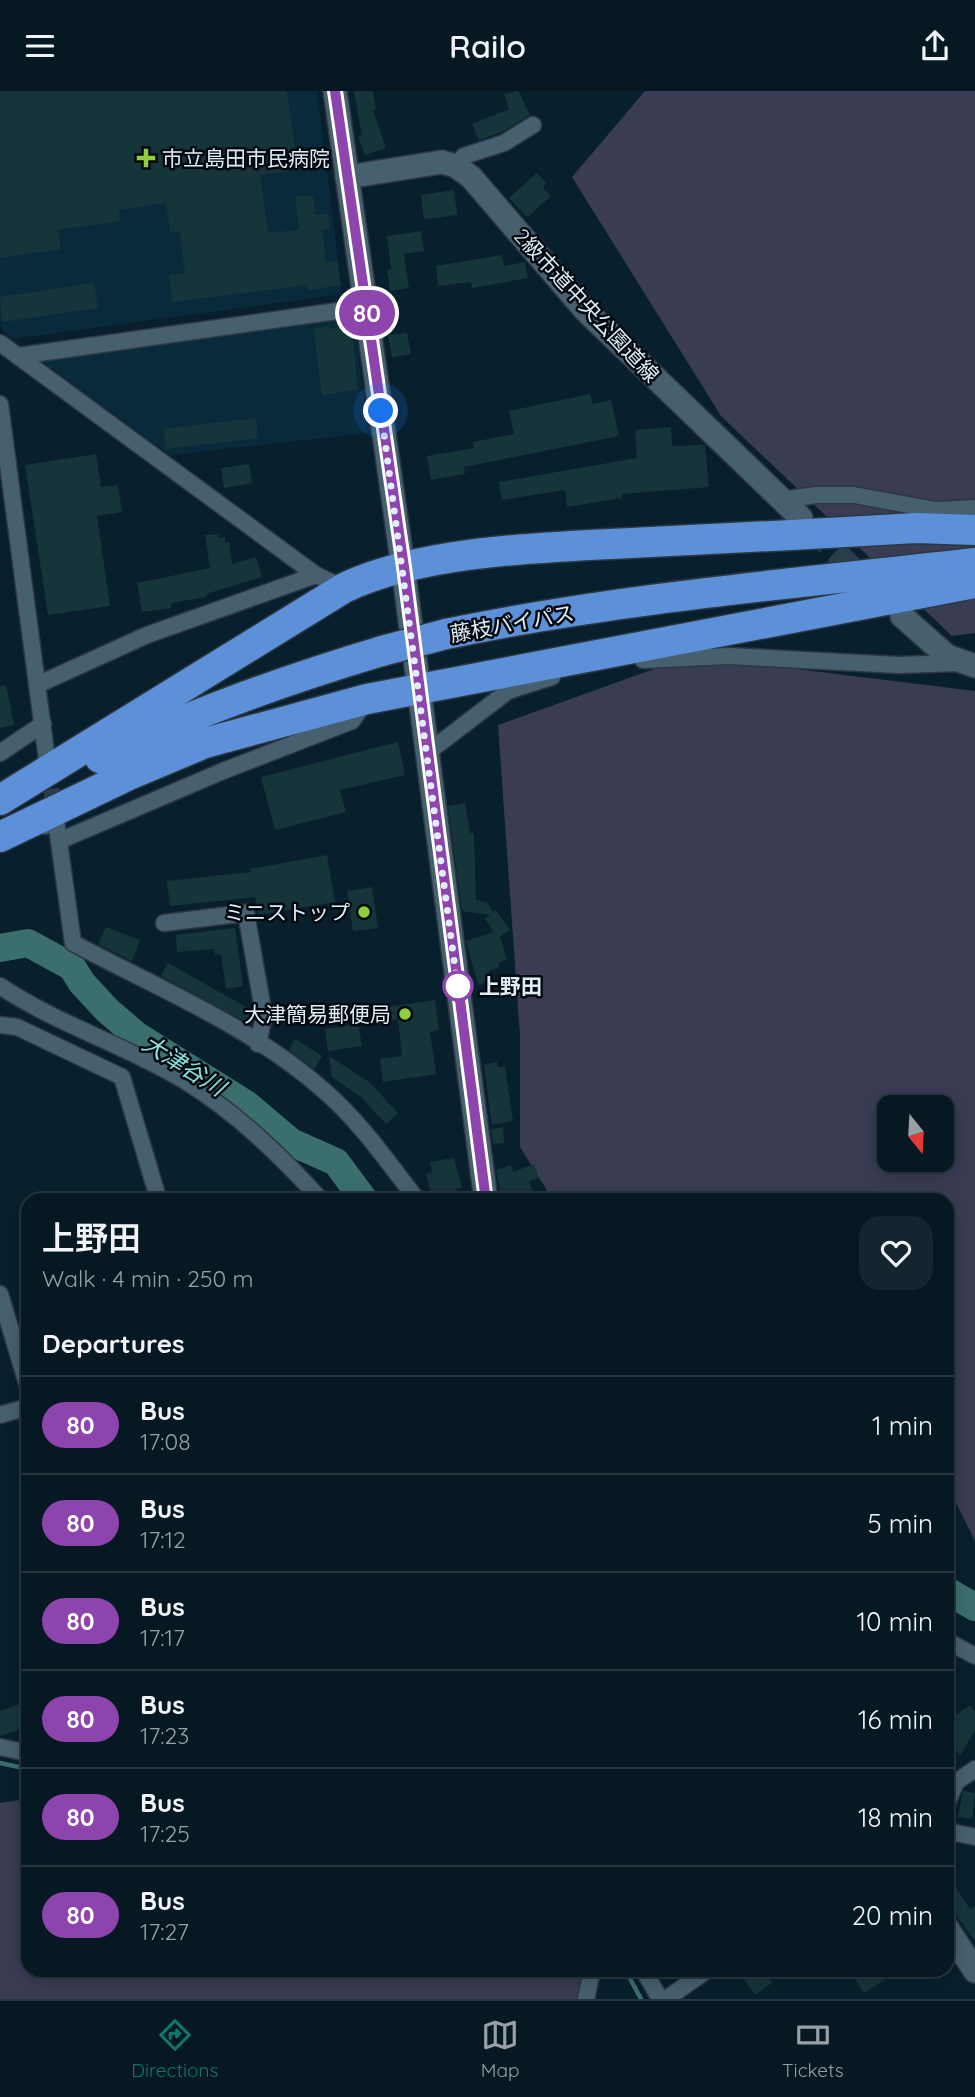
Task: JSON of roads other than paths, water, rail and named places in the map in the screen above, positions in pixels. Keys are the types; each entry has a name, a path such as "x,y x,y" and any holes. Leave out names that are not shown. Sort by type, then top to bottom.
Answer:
{"highway":[{"path":"0,800 344,588 369,577 404,567 544,547 916,529 975,530"},
{"name":"藤枝バイパス","path":"0,816 90,763 209,708 303,674 446,634 501,623 669,599 975,562"},
{"path":"0,837 129,775 205,743 367,699 975,583"}],"main road":[{"path":"335,91 404,567 485,1193"},
{"path":"347,177 424,163 442,162 456,166"},
{"name":"2級市道中央公園道線","path":"456,166 471,177 586,311 801,518"},
{"path":"902,616 922,637 968,664"},
{"path":"954,1939 975,1971"}],"street":[{"path":"456,166 464,156 504,143 533,125"},
{"path":"18,356 366,307"},
{"path":"0,343 316,575 344,588"},
{"path":"0,404 47,759"},
{"path":"782,500 816,495 854,495 936,510 975,508"},
{"path":"37,685 147,635 316,575"},
{"path":"427,753 508,691 544,679 627,663 675,656 729,656 898,665 968,664"},
{"path":"59,841 223,771 352,721 367,699"},
{"path":"0,753 43,725"},
{"path":"0,851 56,820 73,943 287,1062 345,1109 412,1193"},
{"path":"164,923 246,913 264,1015 258,1044"},
{"path":"0,986 25,1003 183,1080 202,1092 255,1132 314,1193"},
{"path":"0,1025 17,1027 122,1077 157,1193"},
{"path":"0,1294 21,1364"},
{"path":"0,1415 21,1409"},
{"path":"954,1645 975,1656"},
{"path":"0,1747 21,1752"},
{"path":"954,1787 956,1782 975,1769"},
{"path":"954,1832 975,1837"},
{"path":"586,1999 591,1977"},
{"path":"648,1977 660,1999"},
{"path":"666,1999 697,1977"}],"waterway":[{"name":"大津谷川","path":"0,948 28,943 72,967 82,983 107,1010 136,1035 246,1104 291,1142 336,1162 359,1193"},
{"name":"大津谷川","path":"954,1595 975,1607"},
{"path":"0,1763 21,1768"},
{"path":"629,1977 641,1999"}],"tunnel":[{"path":"811,528 869,584"},
{"path":"48,765 55,816"}],"place":[{"name":"市立島田市民病院","path":"146,158"},
{"name":"ミニストップ","path":"364,912"},
{"name":"上野田","path":"458,986"},
{"name":"大津簡易郵便局","path":"405,1014"}]}
